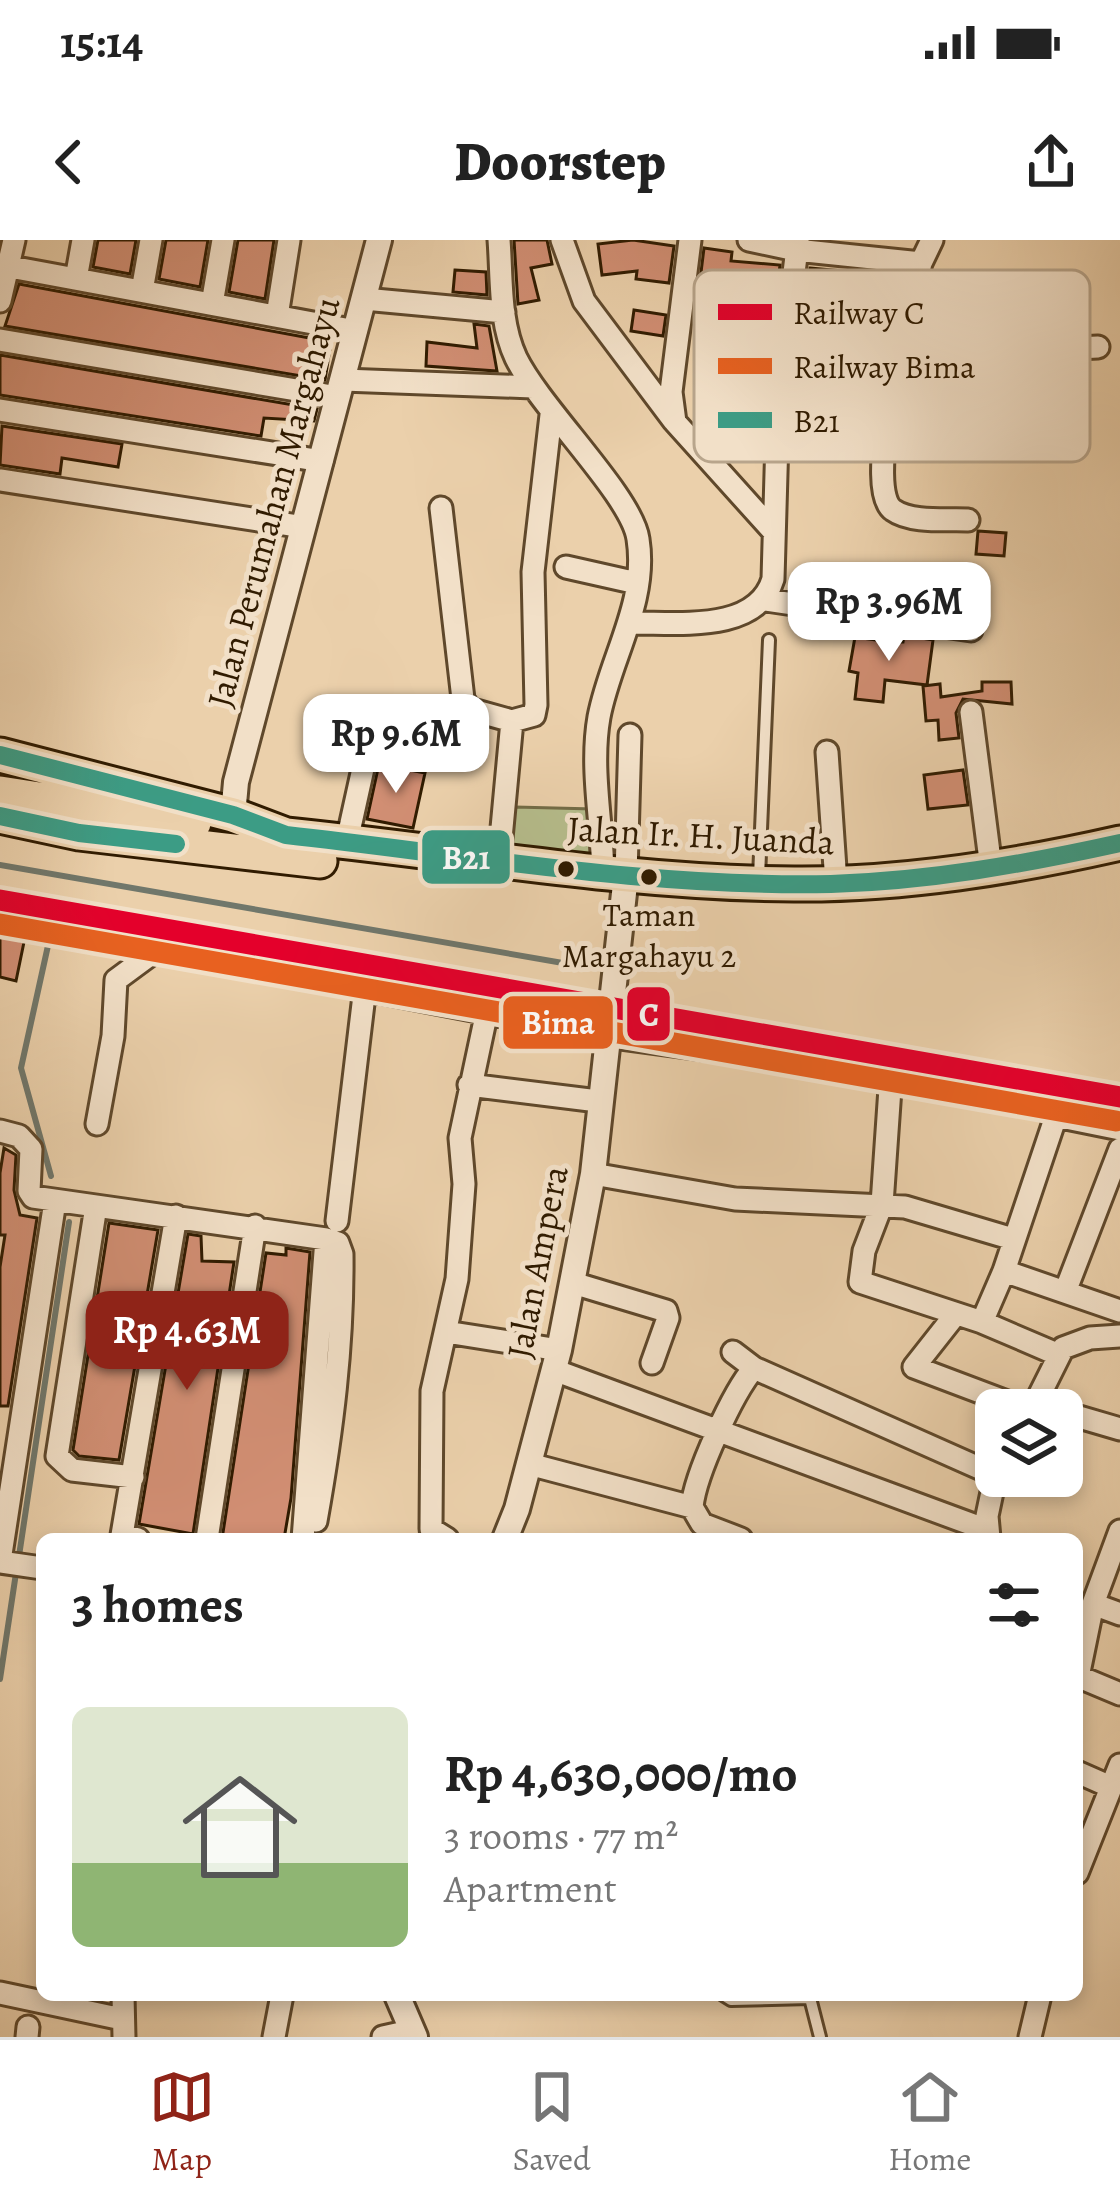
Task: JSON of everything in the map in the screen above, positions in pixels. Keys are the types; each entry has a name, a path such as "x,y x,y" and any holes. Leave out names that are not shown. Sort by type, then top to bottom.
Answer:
{"highway":[{"name":"Jalan Ir. H. Juanda","path":"0,755 235,798 286,835 352,853 792,903 919,898 1120,861"},
{"path":"0,795 352,853"},
{"path":"0,795 286,835"},
{"name":"Jalan Ir. H. Juanda","path":"0,816 79,833 499,860 617,881 836,883 991,868 1120,843"}],"street":[{"path":"0,301 14,240"},
{"path":"76,279 83,240"},
{"path":"142,292 151,240"},
{"path":"212,304 223,240"},
{"path":"277,316 289,240"},
{"name":"Jalan Perumahan Margahayu","path":"235,798 322,460 357,385 356,331 383,300 380,240"},
{"path":"499,240 504,312 514,355 551,415 616,495 639,540 629,623 605,692 596,744 617,881"},
{"path":"562,240 567,265 591,314 694,443"},
{"path":"675,422 671,392 690,240"},
{"path":"749,240 921,262"},
{"path":"919,270 932,240"},
{"path":"5,266 356,331"},
{"path":"383,300 504,312"},
{"path":"0,340 357,385 533,387"},
{"path":"1090,347 1098,347"},
{"path":"0,410 322,460"},
{"path":"441,508 463,699 469,709 512,721 534,715 533,572 551,415"},
{"path":"711,462 774,532"},
{"path":"766,600 773,579 776,462"},
{"path":"883,462 884,498 892,510 968,520"},
{"path":"0,480 304,527"},
{"path":"566,567 637,583"},
{"path":"629,623 702,622 740,614 766,600 971,630"},
{"path":"971,712 991,868"},
{"path":"499,860 512,721"},
{"path":"617,881 630,735"},
{"path":"827,752 836,883"},
{"path":"352,853 366,755"},
{"name":"Jalan Ampera","path":"508,1533 556,1360 592,1174 617,881"},
{"path":"97,1124 113,1036 116,980 158,949 606,1036 1003,1089 1033,1098 1056,1116 1120,1129"},
{"path":"304,1533 332,1230 364,987"},
{"path":"440,1533 430,1524 432,1391 457,1279 464,1184 460,1138 487,1012"},
{"path":"891,1074 882,1204 864,1251 860,1282 982,1322 1059,1355"},
{"path":"469,1085 598,1101"},
{"path":"982,1322 1056,1116"},
{"path":"0,1131 19,1136 31,1149 31,1195 255,1226 332,1230"},
{"path":"1065,1292 1120,1149"},
{"path":"592,1174 749,1200 882,1204 1013,1239"},
{"path":"36,1567 0,1561 55,1201"},
{"path":"96,1206 57,1456 72,1470 133,1477"},
{"path":"122,1533 176,1216"},
{"path":"208,1533 255,1226"},
{"path":"314,1533 334,1418 341,1330 342,1254 332,1230"},
{"path":"1004,1271 1120,1311"},
{"path":"573,1283 666,1311 668,1318 652,1363"},
{"path":"955,1315 914,1367 982,1389"},
{"path":"446,1332 556,1360 718,1433 985,1533"},
{"path":"1049,1389 1059,1355 1071,1342 1120,1336"},
{"path":"733,1352 754,1368 975,1465"},
{"path":"725,1533 702,1524 692,1508 694,1490 718,1433 754,1368"},
{"path":"1083,1419 1120,1429"},
{"path":"529,1464 692,1508"},
{"path":"988,1533 993,1497"},
{"path":"1083,1653 1093,1604 1120,1531"},
{"path":"1093,1604 1120,1614"},
{"path":"1083,1679 1120,1694"},
{"path":"1083,1861 1112,1801 1120,1765"},
{"path":"1083,1777 1112,1801"},
{"path":"0,1993 123,2028"},
{"path":"274,2037 281,2001"},
{"path":"383,2037 413,2034 399,2001"},
{"path":"1030,2037 1039,2001"}],"lane":[{"path":"758,882 770,640"},
{"path":"811,2001 820,2037"}],"green space":[{"path":"515,807 593,809 594,863 511,848"}],"building":[{"path":"98,240 136,240 130,274 93,267"},
{"path":"166,240 208,240 200,287 159,279"},
{"path":"238,240 274,240 265,299 229,292"},
{"path":"514,240 547,240 552,264 531,268 539,300 518,304"},
{"path":"633,240 674,246 669,283 636,279 637,271 602,275 598,244"},
{"path":"704,248 732,252 731,261 780,265 779,270 701,270"},
{"path":"455,270 486,272 487,295 453,292"},
{"path":"19,284 331,342 325,380 5,326"},
{"path":"634,310 666,315 663,336 631,331"},
{"path":"474,324 489,326 497,371 426,366 427,342 477,348"},
{"path":"0,355 317,409 314,421 264,418 261,436 0,395"},
{"path":"2,426 122,444 118,467 62,458 60,474 0,465"},
{"path":"978,531 1006,533 1004,556 976,554"},
{"path":"904,635 933,640 927,685 885,680 883,702 855,699 858,673 849,671 855,637 903,642"},
{"path":"982,682 1011,682 1012,704 963,699 956,713 959,738 939,740 938,720 926,721 923,686 940,684 941,697 982,691"},
{"path":"379,764 425,773 413,828 367,819"},
{"path":"963,770 968,805 928,809 924,775"},
{"path":"0,934 24,942 16,981 0,977"},
{"path":"4,1148 16,1155 14,1190 20,1215 37,1218 8,1406 0,1406 0,1267 5,1235 0,1235 0,1173"},
{"path":"109,1223 158,1230 119,1460 79,1456 73,1450"},
{"path":"188,1234 201,1236 202,1261 234,1262 193,1533 139,1524"},
{"path":"286,1248 310,1252 285,1533 223,1533 266,1253 286,1255"}],"waterway":[{"path":"0,865 586,967"},
{"path":"51,932 21,1068 51,1176"},
{"path":"19,1556 69,1222"},
{"path":"0,1679 16,1573"}],"rail line":[{"name":"C","path":"0,900 1120,1097"},
{"name":"Bima","path":"0,924 1116,1121"}],"transit line":[{"name":"B21","path":"0,755 233,815 286,835 626,876 763,884 868,882 977,870 1120,843"},
{"name":"B21","path":"0,816 79,833 176,844"}],"place":[{"name":"Taman Margahayu 2","path":"649,877"}]}
